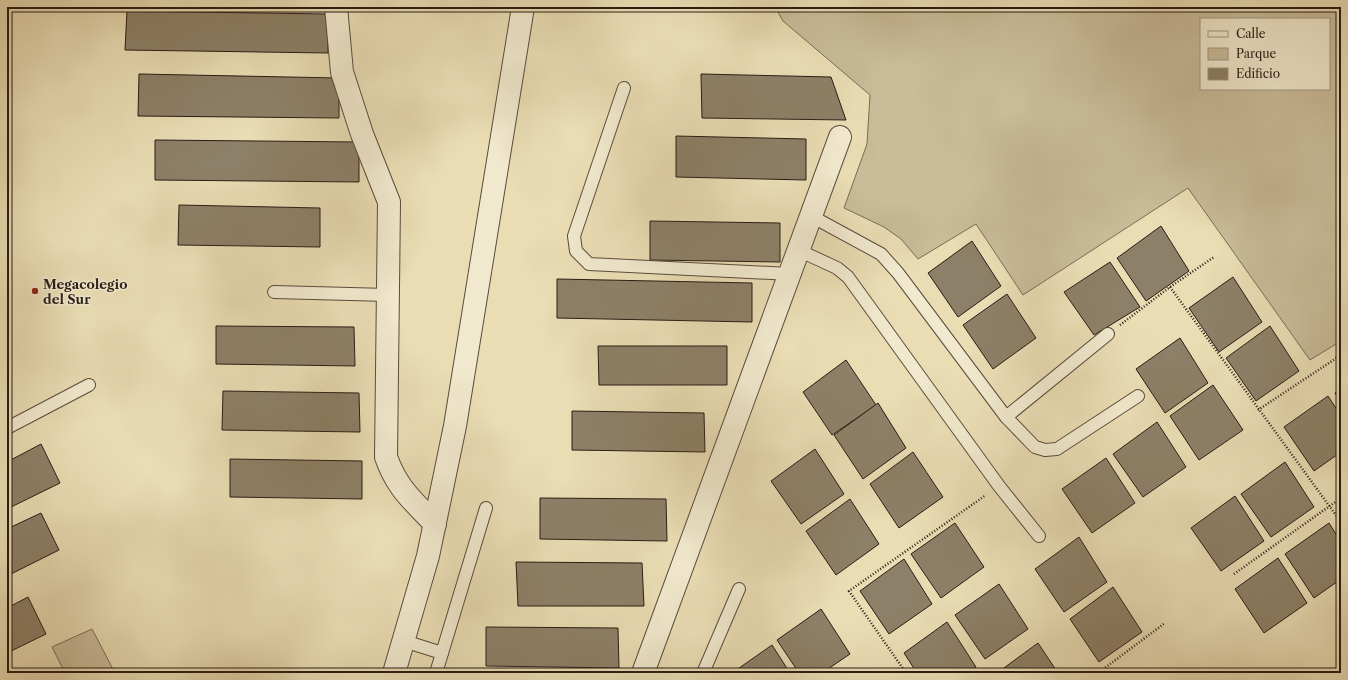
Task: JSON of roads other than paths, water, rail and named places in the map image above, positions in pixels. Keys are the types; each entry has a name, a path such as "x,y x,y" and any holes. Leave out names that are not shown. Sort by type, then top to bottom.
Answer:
{"street":[{"path":"336,7 342,72 362,134 389,202 386,457 393,477 403,491 434,524"},
{"path":"394,673 428,556 458,410 523,7"},
{"path":"643,673 840,137"}],"lane":[{"path":"624,88 574,236 576,251 589,264 790,274"},
{"path":"811,216 881,254 894,268 1006,417 1035,447 1045,450 1057,449 1138,396"},
{"path":"798,250 837,268 848,277 999,486 1039,536"},
{"path":"274,292 388,295"},
{"path":"1006,417 1108,334"},
{"path":"7,428 89,385"},
{"path":"436,673 486,508"},
{"path":"703,673 739,589"},
{"path":"404,641 442,653"}],"place":[{"name":"Megacolegio del Sur","path":"35,291"}]}
